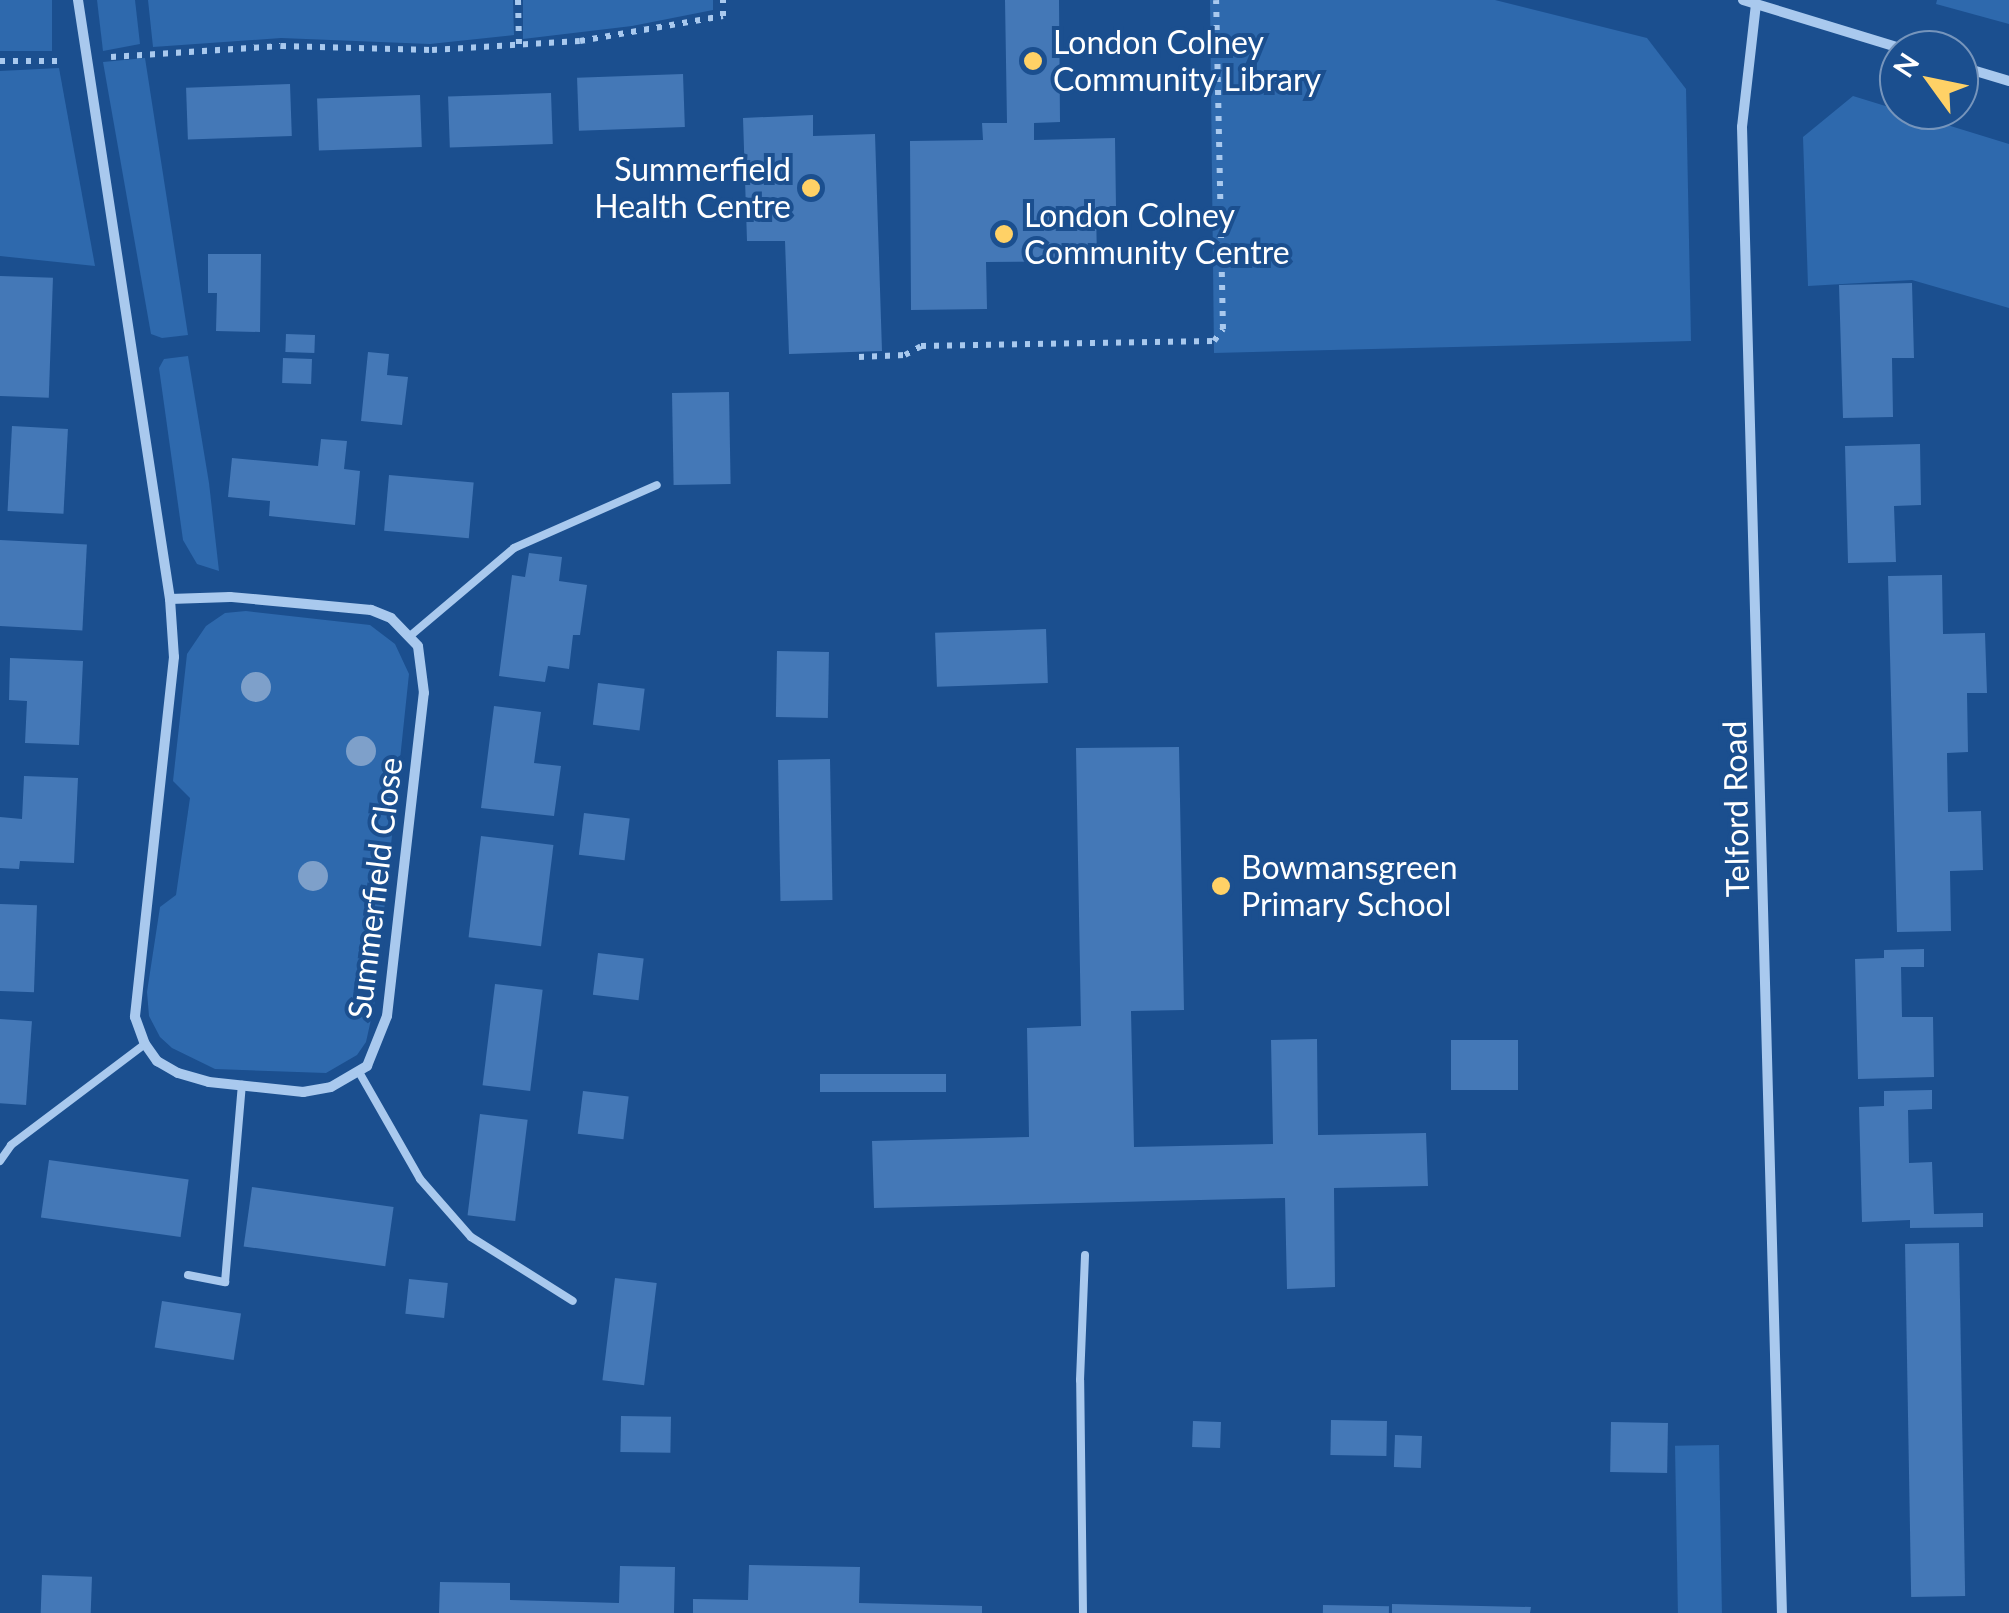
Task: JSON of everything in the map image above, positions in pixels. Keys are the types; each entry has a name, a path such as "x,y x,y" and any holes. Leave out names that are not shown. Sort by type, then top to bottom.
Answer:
{"street":[{"path":"78,0 170,599 174,657 135,1018 144,1044 158,1060 178,1073 242,1086 303,1092 331,1087 359,1072"},
{"path":"1743,0 1879,41"},
{"name":"Telford Road","path":"1756,4 1742,127 1782,1613"},
{"path":"1979,72 2009,81"},
{"path":"170,599 230,596 371,610 391,618 410,636"},
{"name":"Summerfield Close","path":"359,1072 377,1049 387,1016 395,949 424,693 421,656 410,636"}],"lane":[{"path":"410,636 514,548 657,484"},
{"path":"0,1161 10,1145 144,1044"},
{"path":"359,1072 420,1179 471,1236 573,1301"},
{"path":"188,1275 225,1282 242,1086"},
{"path":"1083,1613 1084,1255"}],"path":[{"path":"518,0 519,44"},
{"path":"0,61 86,60 148,52 280,46 432,50 580,41 723,16 723,0"},
{"path":"859,357 904,355 920,346 1214,342 1223,330 1216,0"}],"shaded area":[{"path":"0,0 52,0 52,51 0,51"},
{"path":"97,0 135,0 140,44 103,51"},
{"path":"148,0 513,0 514,35 430,44 281,38 153,47"},
{"path":"523,0 713,0 713,10 632,26 523,39"},
{"path":"1210,0 1495,0 1647,38 1686,89 1691,341 1214,353"},
{"path":"1937,0 2009,0 2009,24 1936,4"},
{"path":"145,58 188,335 162,338 151,334 103,62"},
{"path":"59,68 95,266 0,256 0,71"},
{"path":"1853,96 1879,104 1879,130 1964,130 2009,144 2009,308 1912,280 1808,286 1803,137"},
{"path":"188,356 219,571 197,564 183,540 159,368 164,359"},
{"path":"246,611 370,625 395,644 409,674 374,1006 366,1042 357,1055 326,1073 215,1069 172,1048 160,1037 149,1016 147,992 160,907 176,895 190,798 173,781 187,654 206,626 225,613"},
{"path":"1719,1445 1722,1613 1678,1613 1675,1446"}],"building":[{"name":"London Colney Community Centre","path":"1005,0 1059,0 1060,122 1034,123 1034,140 1115,138 1116,207 1096,207 1097,261 986,262 987,309 911,310 910,141 983,140 982,123 1007,123"},
{"path":"683,74 685,127 579,131 577,78"},
{"path":"290,84 292,136 188,140 186,88"},
{"path":"551,93 553,144 450,148 448,97"},
{"path":"420,95 422,147 319,151 317,99"},
{"name":"Summerfield Health Centre","path":"813,115 813,136 875,134 882,351 789,354 785,241 747,241 743,118"},
{"path":"208,254 261,254 260,332 216,331 217,293 208,293"},
{"path":"0,276 53,278 49,398 0,396"},
{"path":"1912,283 1914,358 1892,358 1893,417 1843,418 1839,285"},
{"path":"286,334 315,335 314,353 285,352"},
{"path":"368,352 389,354 387,375 408,377 402,425 361,421"},
{"path":"283,358 312,359 311,384 282,383"},
{"path":"729,392 731,484 674,485 672,393"},
{"path":"12,426 68,429 63,514 8,511"},
{"path":"321,439 347,441 344,469 360,471 355,525 269,516 270,501 228,497 232,458 318,466"},
{"path":"1920,444 1921,505 1894,506 1896,562 1848,563 1845,446"},
{"path":"389,475 474,482 469,538 384,531"},
{"path":"0,540 87,545 82,630 0,626"},
{"path":"529,553 562,557 559,581 587,585 580,635 573,635 569,669 548,666 545,682 499,676 512,575 525,577"},
{"path":"1942,575 1943,634 1985,633 1987,693 1967,693 1968,752 1947,753 1948,812 1981,811 1983,870 1950,871 1951,931 1897,932 1888,576"},
{"path":"1046,629 1048,683 937,687 935,633"},
{"path":"777,651 829,652 828,718 776,717"},
{"path":"10,658 83,661 79,745 25,743 27,701 9,700"},
{"path":"598,683 645,689 640,730 593,725"},
{"path":"494,706 541,712 534,763 561,766 554,816 481,808"},
{"path":"1179,747 1184,1010 1131,1011 1134,1147 1273,1144 1271,1040 1317,1039 1318,1135 1426,1133 1428,1186 1334,1188 1335,1287 1287,1289 1285,1198 874,1208 872,1141 1029,1137 1027,1028 1081,1026 1076,748"},
{"path":"830,759 832,900 780,901 778,760"},
{"path":"24,776 78,778 74,863 20,861 19,869 0,868 0,817 22,819"},
{"path":"584,813 630,819 625,860 579,855"},
{"path":"481,836 553,845 541,946 469,937"},
{"path":"0,904 37,905 34,992 0,991"},
{"path":"1924,949 1924,967 1901,967 1902,1017 1933,1017 1934,1077 1858,1079 1855,959 1884,958 1884,950"},
{"path":"598,953 644,959 639,1000 593,995"},
{"path":"495,984 543,990 530,1091 483,1085"},
{"path":"0,1019 32,1021 26,1105 0,1103"},
{"path":"1451,1040 1518,1040 1518,1090 1451,1090"},
{"path":"820,1074 946,1074 946,1092 820,1092"},
{"path":"1932,1090 1932,1109 1908,1110 1909,1163 1932,1162 1934,1214 1983,1213 1983,1227 1910,1228 1910,1220 1862,1222 1859,1107 1884,1106 1884,1091"},
{"path":"583,1091 629,1097 623,1139 578,1134"},
{"path":"480,1114 528,1120 515,1221 468,1215"},
{"path":"49,1160 189,1180 181,1237 41,1217"},
{"path":"252,1187 394,1207 385,1266 244,1246"},
{"path":"1959,1243 1965,1596 1911,1597 1905,1244"},
{"path":"615,1278 657,1283 644,1385 602,1380"},
{"path":"409,1279 448,1283 444,1318 405,1314"},
{"path":"162,1301 241,1314 234,1360 155,1347"},
{"path":"621,1416 671,1417 670,1453 620,1452"},
{"path":"1331,1420 1387,1421 1386,1456 1330,1455"},
{"path":"1193,1421 1221,1422 1220,1448 1192,1447"},
{"path":"1611,1422 1668,1423 1667,1473 1610,1472"},
{"path":"1395,1435 1422,1436 1421,1468 1394,1467"},
{"path":"749,1565 860,1567 859,1603 982,1606 982,1613 693,1613 693,1599 748,1600"},
{"path":"620,1566 675,1567 674,1613 439,1613 440,1582 510,1583 510,1600 619,1603"},
{"path":"42,1575 92,1577 91,1613 41,1613"},
{"path":"1392,1604 1531,1607 1530,1613 1392,1613"},
{"path":"1323,1605 1389,1606 1389,1613 1323,1613"}],"place":[{"name":"London Colney Community Library","path":"1033,61"},
{"name":"Summerfield Health Centre","path":"811,188"},
{"name":"London Colney Community Centre","path":"1004,234"},
{"name":"Bowmansgreen Primary School","path":"1221,886"}]}
